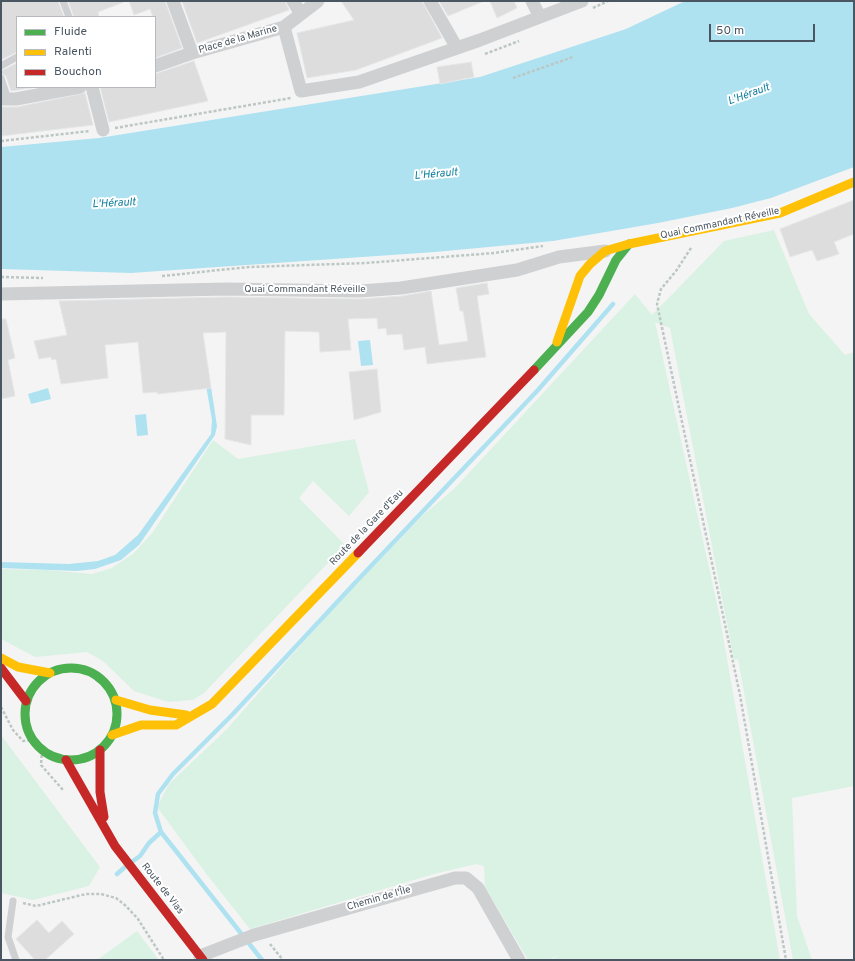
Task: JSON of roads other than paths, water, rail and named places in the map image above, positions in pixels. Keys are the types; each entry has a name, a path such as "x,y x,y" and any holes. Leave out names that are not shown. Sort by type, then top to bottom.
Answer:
{"main road":[{"name":"Quai Commandant Réveille","path":"629,244 780,213 854,182"},
{"path":"598,254 629,244"},
{"name":"Route de la Gare d'Eau","path":"112,734 141,725 176,725 194,716 212,704 554,351 588,312 599,295 616,260 629,244"},
{"name":"Route de la Gare d'Eau","path":"554,351 580,276 598,254"},
{"path":"1,658 18,667 50,673 70,668 91,672 108,686 116,700 117,715 112,734 100,750 85,758 66,760 53,756 42,750 33,740 28,728 25,716 26,700 35,686 50,673"},
{"path":"1,668 26,700"},
{"path":"116,700 150,710 194,716"},
{"name":"Route de Vias","path":"100,750 100,792 106,830"},
{"name":"Route de Vias","path":"66,760 106,830 124,858 202,958"}],"street":[{"path":"172,1 192,53"},
{"path":"294,1 301,14"},
{"name":"Place de la Marine","path":"156,66 192,53 284,27 318,1"},
{"path":"430,1 457,48 582,1"},
{"path":"532,1 540,17"},
{"name":"Place de la Marine","path":"284,27 301,91 358,82 457,48"},
{"path":"5,99 74,88"},
{"path":"92,88 103,130"},
{"path":"598,254 602,275 599,295"},
{"name":"Quai Commandant Réveille","path":"1,294 226,289 360,291 400,288 517,270 559,258 598,254"},
{"name":"Chemin de l'Île","path":"202,958 252,935 455,878 466,878 478,888 519,960"}],"lane":[{"path":"63,1 69,16"},
{"path":"1,66 16,58"},
{"path":"1,78 5,99"},
{"path":"13,901 8,937 16,960"}],"water":[{"name":"L'Hérault","path":"685,1 854,1 854,167 771,198 732,208 658,223 553,241 435,252 131,273 1,269 1,147 99,138 480,77 626,29"},
{"path":"370,340 373,365 361,366 358,341"},
{"path":"208,367 217,426 215,435 139,545 121,560 95,569 77,571 1,568 1,562 69,564 98,561 115,555 138,535 211,434 212,420 203,368"},
{"path":"48,388 51,399 31,404 28,394"},
{"path":"146,414 148,435 137,436 135,415"}],"waterway":[{"path":"262,960 161,832 155,813 158,794 173,774 232,715 538,390 613,304"},
{"path":"133,861 140,856 149,843 161,832"},
{"path":"117,874 125,867"}]}
